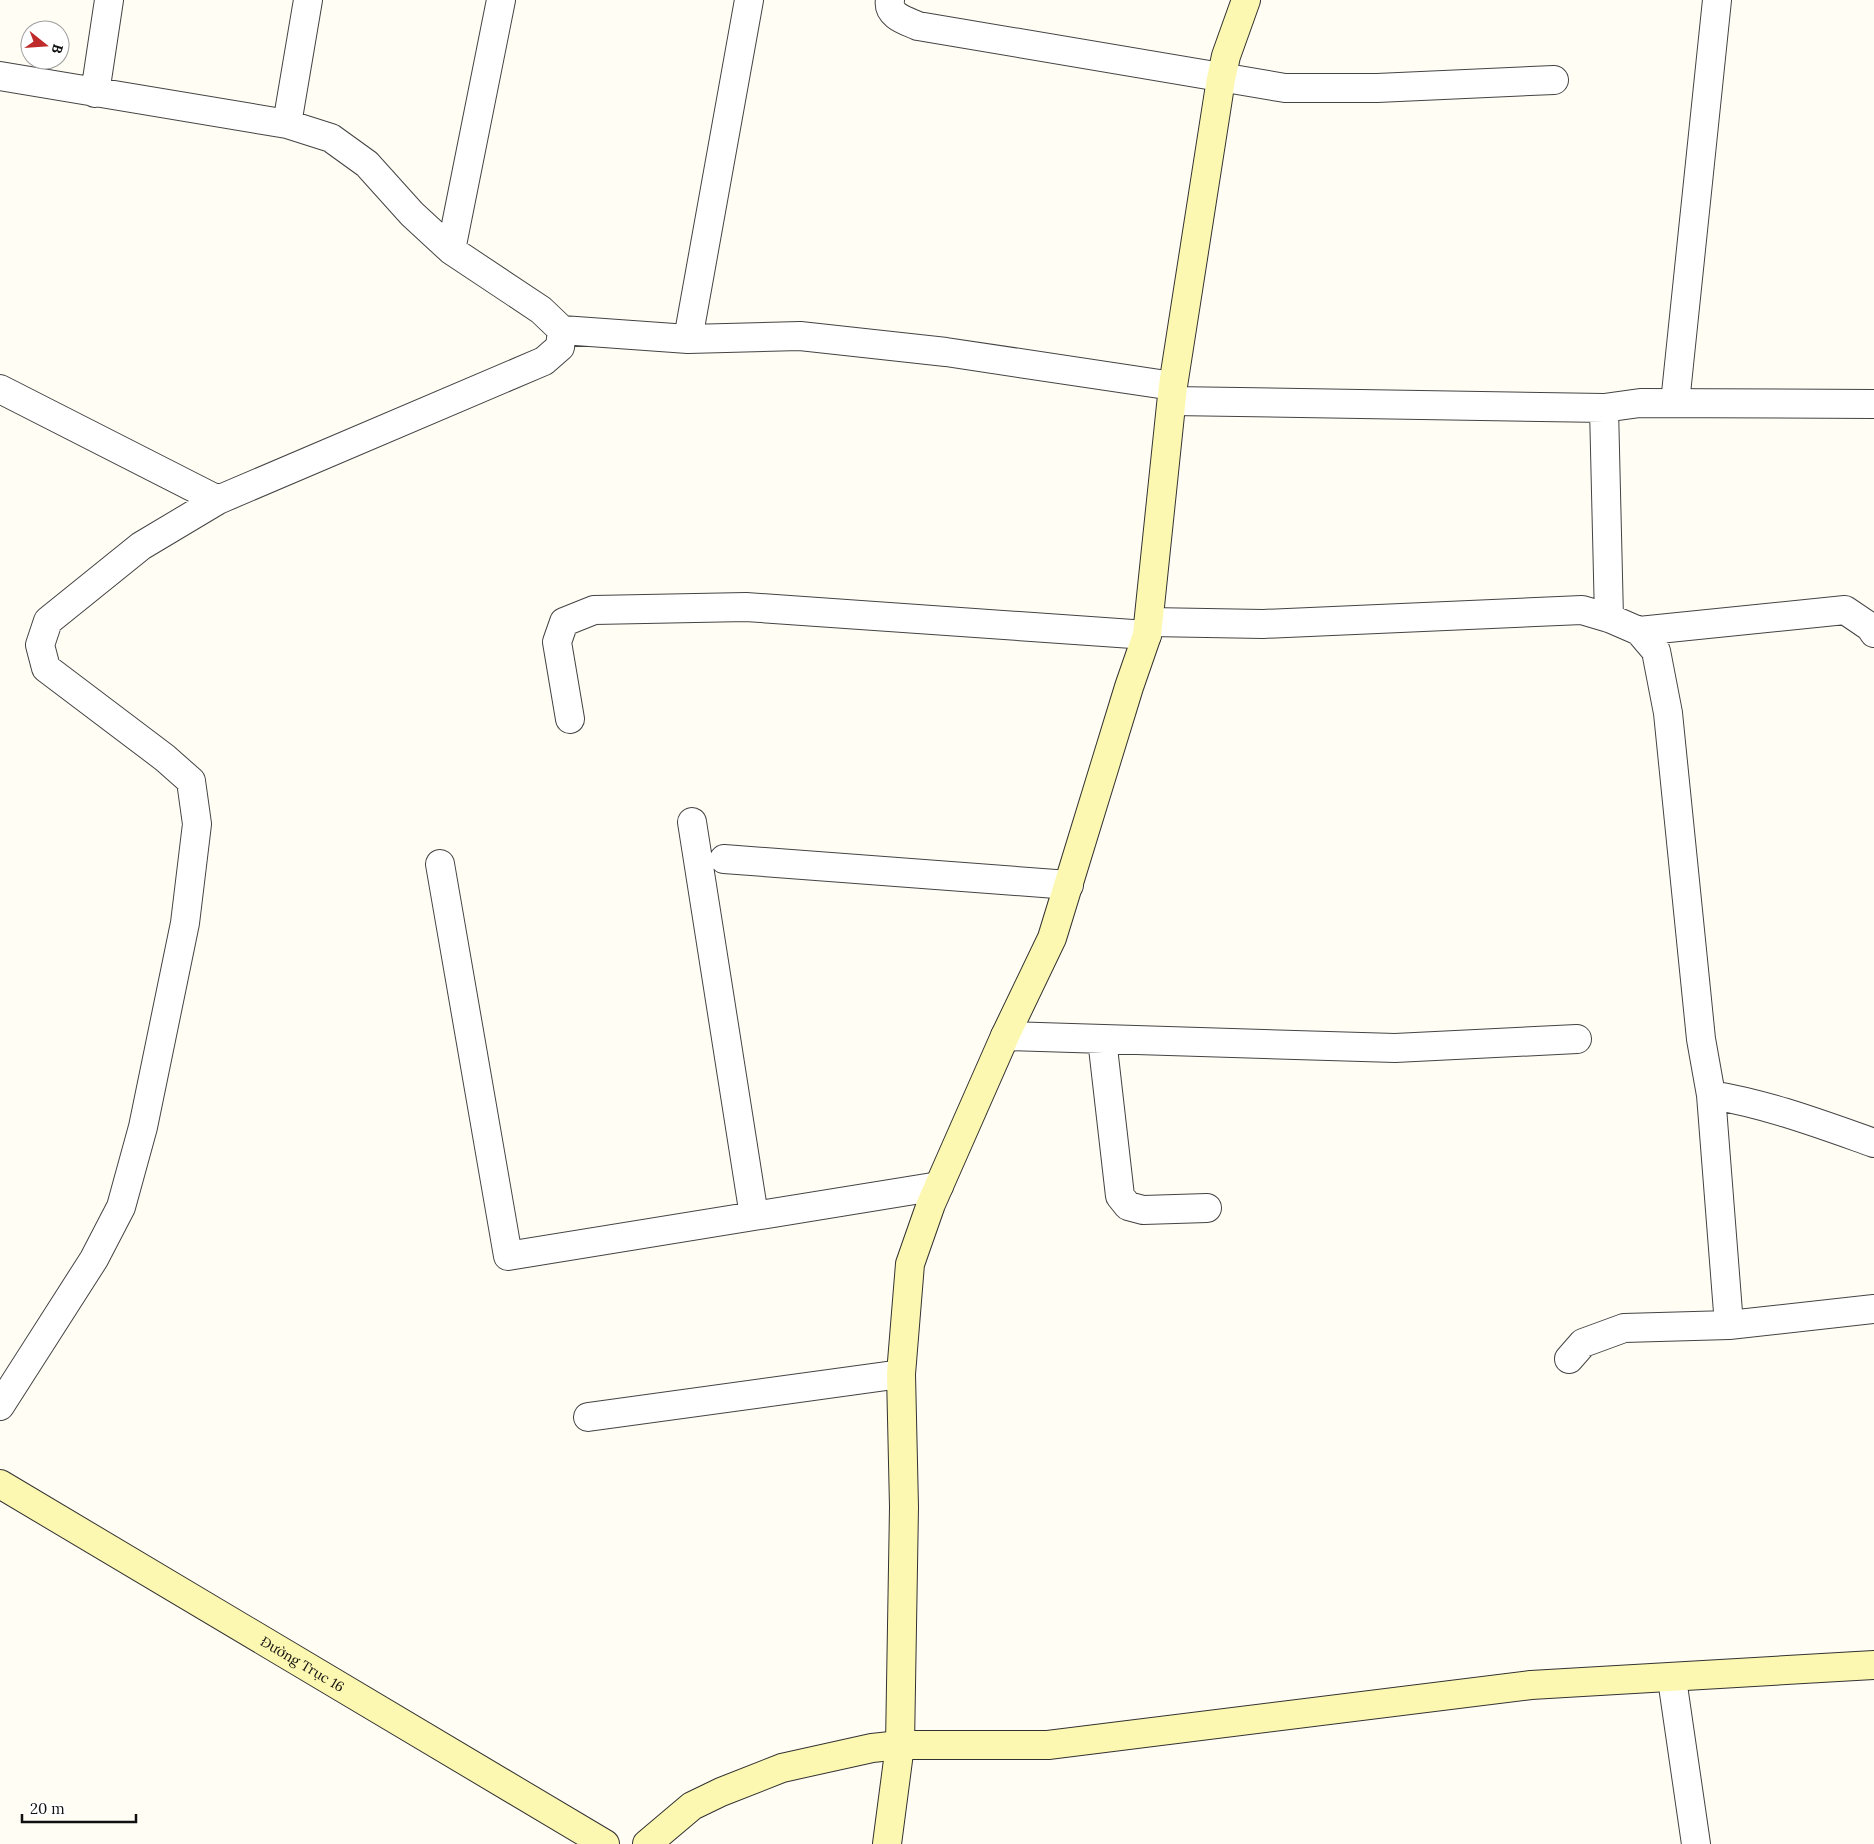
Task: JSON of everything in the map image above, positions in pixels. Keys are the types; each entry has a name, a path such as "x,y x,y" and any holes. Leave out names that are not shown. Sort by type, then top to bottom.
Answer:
{"street":[{"path":"95,94 109,0"},
{"path":"287,124 308,0"},
{"path":"451,250 501,0"},
{"path":"688,339 748,0"},
{"path":"890,0 889,4 895,15 918,26 1221,79 1285,88 1377,88 1554,80"},
{"path":"887,1844 900,1745 904,1507 901,1374 910,1264 939,1186 1005,1036 1052,938 1148,629 1172,393 1221,79 1226,56 1246,0"},
{"path":"1675,403 1717,0"},
{"path":"0,76 95,94 287,124 332,138 367,164 412,214 451,250 541,310 562,330 688,339 800,336 946,352 1172,393 1604,408 1640,403 1874,404"},
{"path":"0,1406 94,1259 120,1206 143,1127 181,943 197,824 191,782 165,758 46,668 40,644 48,621 142,546 218,500 544,361 560,347 562,330"},
{"path":"0,389 218,500"},
{"path":"1604,408 1610,618"},
{"path":"570,719 557,642 564,622 594,610 746,607 1148,629 1582,610 1610,618 1639,631 1656,651 1668,713 1701,1039 1711,1095 1728,1325"},
{"path":"1639,631 1845,610 1870,627 1874,633"},
{"path":"692,822 754,1216"},
{"path":"724,859 1069,886"},
{"path":"440,864 508,1256 939,1186"},
{"path":"1005,1036 1395,1048 1577,1039"},
{"path":"1102,1039 1120,1196 1128,1206 1143,1210 1207,1208"},
{"path":"1711,1095 1793,1114 1874,1143"},
{"path":"1569,1359 1583,1344 1624,1328 1728,1325 1874,1309"},
{"path":"588,1417 901,1374"},
{"name":"Đường Trục 16","path":"0,1484 605,1844"},
{"path":"647,1844 692,1806 721,1792 782,1768 844,1754 900,1745 1048,1745 1531,1686 1672,1679 1874,1665"},
{"path":"1672,1679 1696,1844"}]}
